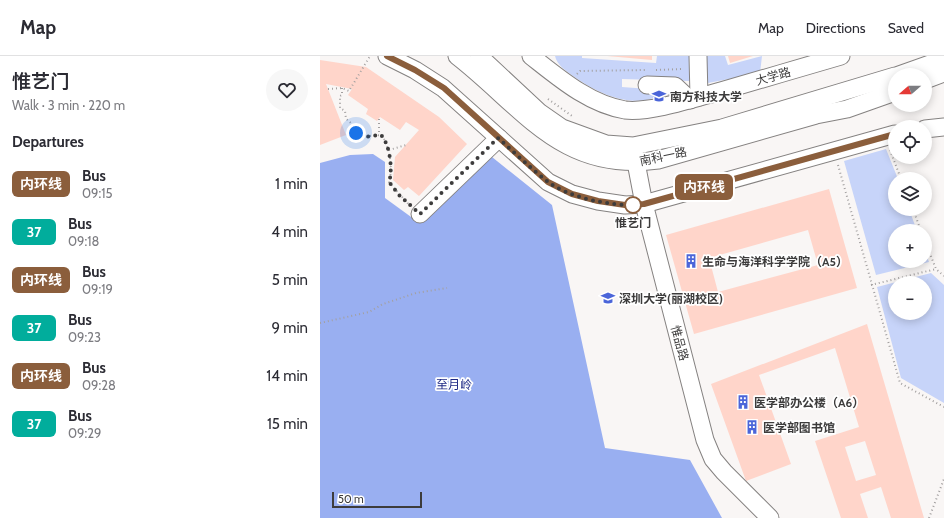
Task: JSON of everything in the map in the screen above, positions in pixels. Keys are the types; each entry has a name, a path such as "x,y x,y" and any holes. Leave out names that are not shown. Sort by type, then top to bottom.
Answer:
{"street":[{"path":"387,56 415,70 444,88 548,182 572,194 612,203 625,205 644,204 888,137"},
{"name":"南科一路","path":"457,56 551,137 570,147 611,161 636,163 658,160 816,115 847,109 888,94"},
{"name":"南科一路","path":"479,56 539,112 562,128 606,144 633,146 644,145 722,128 888,78"},
{"name":"大学路","path":"531,56 547,62 569,84 584,95 601,103 626,110 655,108 694,99 813,60 841,56"},
{"path":"932,68 944,59"},
{"path":"647,84 674,86 694,99 698,62"},
{"path":"420,214 498,138"},
{"name":"惟品路","path":"633,146 644,204 705,440 713,459 770,518"}],"path":[{"path":"328,89 342,88 349,91 370,56"},
{"path":"569,84 580,71 698,62"},
{"path":"342,88 340,108 345,111 346,119 353,124 356,133 360,137 366,138 379,135 384,138 389,150 391,172 389,182 399,195 420,214"},
{"path":"379,119 379,135"},
{"path":"389,150 406,145"},
{"path":"834,151 871,286 900,383 944,407"},
{"path":"932,259 936,269 944,276"},
{"path":"871,286 936,269"},
{"path":"320,323 369,312 383,304 416,293 446,288"},
{"path":"929,518 944,479"}],"shaded area":[{"path":"555,56 582,56 582,58 656,63 657,56 692,56 692,75 689,81 622,79 622,87 662,90 662,94 651,99 640,101 628,100 604,94 583,82 562,68"},
{"path":"704,56 725,56 728,65 762,56 760,73 708,83 704,76"},
{"path":"886,149 888,154 888,164 892,164 895,172 888,172 888,216 912,216 914,224 888,224 888,268 905,268 876,275 844,161"},
{"path":"931,273 944,285 944,403 901,378 877,287 888,284 888,320 932,320 932,276 919,276"}],"green space":[{"name":"至月岭","path":"373,154 385,162 385,198 418,222 492,157 552,205 605,448 690,460 722,518 320,518 320,163 350,155"}],"building":[{"path":"607,56 652,56 652,60"},
{"path":"728,56 753,56 730,63"},
{"path":"320,60 366,67 439,117 467,144 419,196 408,187 404,190 393,180 395,157 419,130 406,122 400,130 380,117 377,121 366,114 368,109 348,95 352,89 326,84 346,135 320,145"},
{"name":"生命与海洋科学学院（A5）","path":"829,189 857,288 694,334 666,235","holes":["808,230 818,265 718,292 709,258"]},
{"path":"867,324 924,518 891,518 881,487 860,494 868,518 841,518 815,441 859,427 835,348 759,375 791,464 746,481 711,384","holes":["865,441 876,475 856,481 845,447"]}],"bus line":[{"name":"内环线","path":"387,56 415,70 444,88 548,182 572,194 598,201 625,205 644,204 888,136"}],"place":[{"name":"南方科技大学","path":"659,96"},
{"name":"惟艺门","path":"633,205"},
{"name":"生命与海洋科学学院（A5）","path":"691,261"},
{"name":"深圳大学(丽湖校区)","path":"608,298"},
{"name":"医学部办公楼（A6）","path":"743,402"},
{"name":"医学部图书馆","path":"752,427"}],"route":[{"path":"356,133 360,137 366,138 369,136 381,135 384,138 389,150 389,165 391,172 389,182 399,195 420,214 498,138 548,182 572,194 598,201 635,205 633,205"}]}
